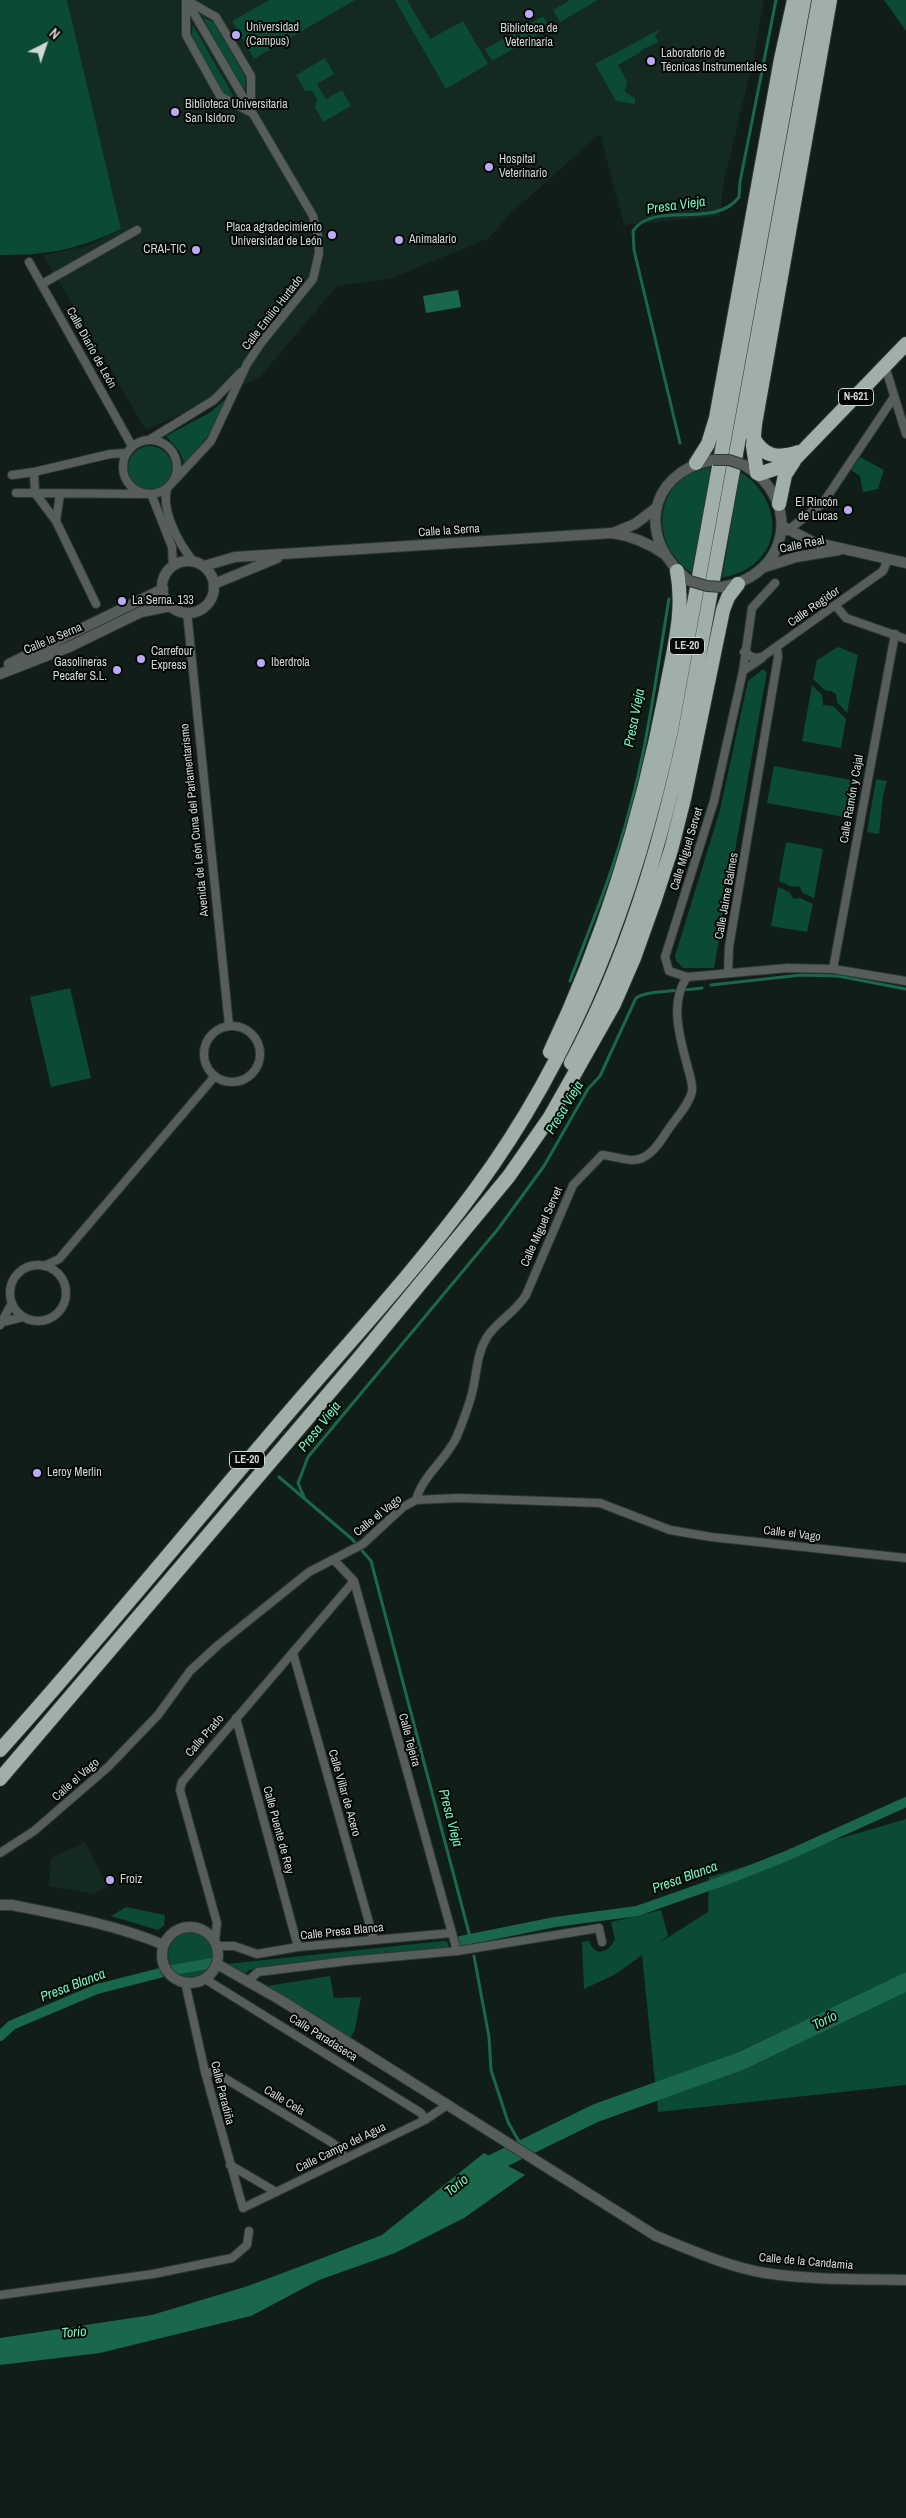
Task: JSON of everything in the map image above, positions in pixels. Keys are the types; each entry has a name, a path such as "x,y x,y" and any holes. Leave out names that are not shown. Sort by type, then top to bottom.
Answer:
{"highway":[{"path":"696,463 708,444 716,418 777,79 794,0"},
{"name":"LE-20","path":"0,1750 434,1242 502,1152 550,1072 608,949 644,842 671,730 804,0"},
{"name":"LE-20","path":"0,1779 359,1358 486,1202 523,1147 582,1044 622,954 658,846 685,733 819,0"},
{"path":"758,474 753,437 830,0"},
{"name":"N-621","path":"758,474 786,464 800,454 906,344"},
{"path":"753,437 758,447 770,455 800,454"},
{"name":"N-621","path":"779,504 786,476 800,454"},
{"path":"434,1242 488,1162 542,1067 560,1031 616,888 644,791 680,614 680,588 677,571"},
{"path":"486,1202 528,1151 550,1117 590,1048 634,958 671,850 682,807 723,610 728,597 738,584"}],"street":[{"path":"186,0 216,17 251,76 251,112 220,96 186,35 186,0"},
{"name":"Calle Emilio Hurtado","path":"169,487 211,441 248,364 261,343 308,288 316,270 318,253 318,236 313,216 186,0"},
{"path":"42,284 138,230"},
{"name":"Calle Diario de León","path":"29,262 132,446"},
{"name":"Calle Emilio Hurtado","path":"149,440 179,424 214,400 248,364"},
{"path":"885,366 906,434"},
{"path":"784,529 823,503 894,397"},
{"path":"173,566 172,547 148,495 129,486 122,470 126,453 132,446 149,440 166,445 176,459 176,476 164,498 183,548 193,561 204,566 210,573 214,584 213,593 204,607 187,612 171,606 163,589 165,576 173,566 179,562 193,561"},
{"path":"12,474 34,472 110,454 126,453"},
{"path":"729,460 744,465 758,474 771,488 779,504 784,529 776,551 765,567 752,577 738,584 721,587 707,586 690,581 677,571 664,554 658,540 655,524 656,508 664,489 678,473 696,463 729,460"},
{"path":"34,472 35,493 56,521 96,604"},
{"path":"16,493 148,495 169,487"},
{"path":"56,521 60,494"},
{"name":"Calle la Serna","path":"612,533 635,524 656,508"},
{"name":"Calle Real","path":"784,529 804,539 906,563"},
{"name":"Calle la Serna","path":"204,566 235,557 612,533 629,536 650,544 664,554"},
{"name":"Calle Real","path":"765,567 796,557 844,549"},
{"name":"Calle la Serna","path":"214,584 288,554"},
{"name":"Calle Regidor","path":"762,657 883,571 888,559"},
{"path":"762,657 754,658 744,652 752,608 775,583"},
{"name":"Calle la Serna","path":"0,669 163,589"},
{"name":"Calle la Serna","path":"0,674 68,647 141,612 171,606"},
{"path":"836,606 846,618 906,639"},
{"name":"Avenida de León Cuna del Parlamentarismo","path":"187,612 229,1025"},
{"name":"Calle Ramón y Cajal","path":"833,969 894,634"},
{"name":"Calle Jaime Balmes","path":"728,972 729,947 778,657 777,646"},
{"name":"Calle Miguel Servet","path":"416,1500 419,1489 441,1463 456,1438 473,1391 480,1351 488,1336 498,1324 517,1310 526,1295 573,1185 602,1155 632,1160 646,1157 653,1151 686,1105 692,1092 682,1045 677,998 680,988 687,977 670,971 665,957 714,801 743,670 744,652"},
{"path":"743,670 762,657"},
{"path":"687,977 788,968 833,969 906,981"},
{"path":"229,1025 247,1029 254,1035 261,1052 256,1070 241,1081 223,1081 215,1076 205,1063 205,1045 214,1031 229,1025"},
{"path":"1,1324 12,1303 11,1285 15,1277 28,1267 44,1266 59,1259 215,1076"},
{"path":"1,1324 23,1317 40,1321 57,1314 66,1299 66,1290 58,1274 59,1259"},
{"path":"44,1266 58,1274"},
{"path":"12,1303 23,1317"},
{"name":"Calle el Vago","path":"1,1852 34,1831 108,1766 158,1716 190,1671 217,1646 309,1572 358,1546 403,1507 416,1500 458,1498 600,1503 670,1530 711,1537 906,1558"},
{"name":"Calle Tejeira","path":"334,1560 354,1581 451,1933"},
{"name":"Calle Prado","path":"216,1943 217,1923 180,1790 186,1776 354,1581"},
{"name":"Calle Villar de Acero","path":"293,1653 374,1940"},
{"name":"Calle Puente de Rey","path":"236,1718 298,1947"},
{"path":"0,1905 12,1904 86,1922 135,1934 164,1945"},
{"path":"186,1927 202,1929 216,1943 217,1964 205,1979 185,1982 171,1974 166,1968 163,1960 164,1945 173,1932 186,1927"},
{"path":"248,1981 258,1972 347,1961 457,1952 599,1928 602,1942"},
{"path":"451,1933 457,1952"},
{"name":"Calle Presa Blanca","path":"216,1943 234,1946 257,1954 298,1947 451,1933"},
{"name":"Calle de la Candamia","path":"217,1964 248,1981 656,2236 705,2255 763,2273 829,2279 906,2280"},
{"name":"Calle Paradaseca","path":"205,1979 421,2113 425,2120"},
{"name":"Calle Paradiña","path":"185,1982 205,2072 243,2208"},
{"name":"Calle Cela","path":"205,2072 216,2073 331,2142 339,2148 345,2158"},
{"name":"Calle Campo del Agua","path":"243,2208 425,2120 447,2105"},
{"path":"230,2165 276,2192"},
{"path":"0,2295 154,2274 232,2258 247,2245 249,2231"}],"shaded area":[{"path":"0,0 67,0 121,229 90,242 62,250 34,254 0,255"},
{"path":"67,0 764,0 753,61 723,185 720,216 624,225 600,134 511,213 489,238 390,279 337,286 259,378 146,430 43,255 88,246 121,229"},
{"path":"269,0 355,0 254,59 232,21"},
{"path":"395,0 407,0 430,39 463,21 488,64 446,89"},
{"path":"570,0 598,0 560,22 553,10"},
{"path":"884,0 906,0 906,31"},
{"path":"543,16 549,28 492,61 485,49"},
{"path":"203,18 214,22 246,78 244,92"},
{"path":"193,25 235,99 222,93 191,37"},
{"path":"660,29 655,37 659,42 641,50 641,52 618,65 627,81 625,92 635,98 635,104 616,101 595,64"},
{"path":"325,58 334,74 317,84 326,99 342,90 351,106 323,122 315,107 317,99 312,91 305,91 296,75"},
{"path":"227,398 212,432 184,463 180,452 166,436 209,413"},
{"path":"154,446 166,452 171,459 171,477 166,484 159,489 146,490 138,487 131,480 128,464 131,456 138,449"},
{"path":"860,457 884,470 878,489 863,492 860,476 851,470"},
{"path":"714,467 692,573 677,560 668,544 663,528 663,511 669,495 679,482 694,472"},
{"path":"740,472 760,490 767,502 773,528 770,541 764,553 754,564 739,573 722,578"},
{"path":"838,647 858,655 847,713 837,702 836,694 826,691 813,679 817,660"},
{"path":"763,669 767,672 714,968 683,968 676,961 675,956 720,810 748,681"},
{"path":"812,685 822,695 823,705 833,706 846,719 841,748 802,741"},
{"path":"774,766 856,781 850,818 767,803"},
{"path":"876,779 887,781 883,796 879,834 867,832"},
{"path":"786,842 823,849 814,898 803,893 799,886 792,887 779,881"},
{"path":"778,887 789,892 794,899 800,898 813,904 807,932 771,926"},
{"path":"70,988 91,1078 51,1087 30,997"},
{"path":"906,1819 906,2085 658,2112 642,1955 616,1974 584,1989 582,1942 589,1941 595,1950 602,1952 609,1948 615,1939 611,1922 661,1910 668,1936 656,1945 708,1912 709,1877"},
{"path":"85,1842 108,1887 93,1894 49,1886 51,1858"},
{"path":"126,1907 165,1915 164,1926 158,1930 111,1916"},
{"path":"191,1932 204,1936 210,1942 214,1955 210,1968 204,1974 191,1978 178,1974 172,1968 168,1955 172,1942 178,1936"},
{"path":"447,1941 450,1950 356,1957 249,1970 245,1974 227,1964"},
{"path":"330,1976 334,1998 361,1997 355,2029 350,2039 267,1986"}],"water":[{"path":"458,290 461,307 426,313 423,296"},
{"path":"484,2153 525,2175 464,2218 395,2253 319,2280 251,2316 100,2353 0,2365 0,2338 152,2315 248,2286 382,2235"}],"waterway":[{"name":"Presa Vieja","path":"680,443 634,250 633,231 642,222 655,217 715,212 728,207 739,197 740,182 776,0"},
{"name":"Presa Vieja","path":"570,981 609,876 636,786 647,733 669,599"},
{"path":"711,985 801,975 838,976 906,989"},
{"name":"Presa Vieja","path":"305,1499 298,1483 308,1457 498,1229 544,1166 588,1089 600,1076 636,998 649,993 702,988"},
{"name":"Presa Vieja","path":"279,1477 352,1539 371,1561 470,1937"},
{"name":"Presa Blanca","path":"461,1941 555,1922 637,1911 784,1857 906,1802"},
{"name":"Presa Vieja","path":"474,1956 489,2037 491,2070 508,2122 522,2147"},
{"name":"Presa Blanca","path":"173,1970 212,1963"},
{"name":"Presa Blanca","path":"0,2036 12,2025 97,1989 160,1973"},
{"name":"Torío","path":"477,2171 596,2113 741,2061 906,1982"}],"place":[{"name":"Biblioteca de Veterinaria","path":"529,14"},
{"name":"Universidad (Campus)","path":"236,35"},
{"name":"Laboratorio de Técnicas Instrumentales","path":"651,61"},
{"name":"Biblioteca Universitaria San Isidoro","path":"175,112"},
{"name":"Hospital Veterinario","path":"489,167"},
{"name":"Placa agradecimiento Universidad de León","path":"332,235"},
{"name":"Animalario","path":"399,240"},
{"name":"CRAI-TIC","path":"196,250"},
{"name":"El Rincón de Lucas","path":"848,510"},
{"name":"La Serna. 133","path":"122,601"},
{"name":"Carrefour Express","path":"141,659"},
{"name":"Iberdrola","path":"261,663"},
{"name":"Gasolineras Pecafer S.L.","path":"117,670"},
{"name":"Leroy Merlin","path":"37,1473"},
{"name":"Froiz","path":"110,1880"}]}
